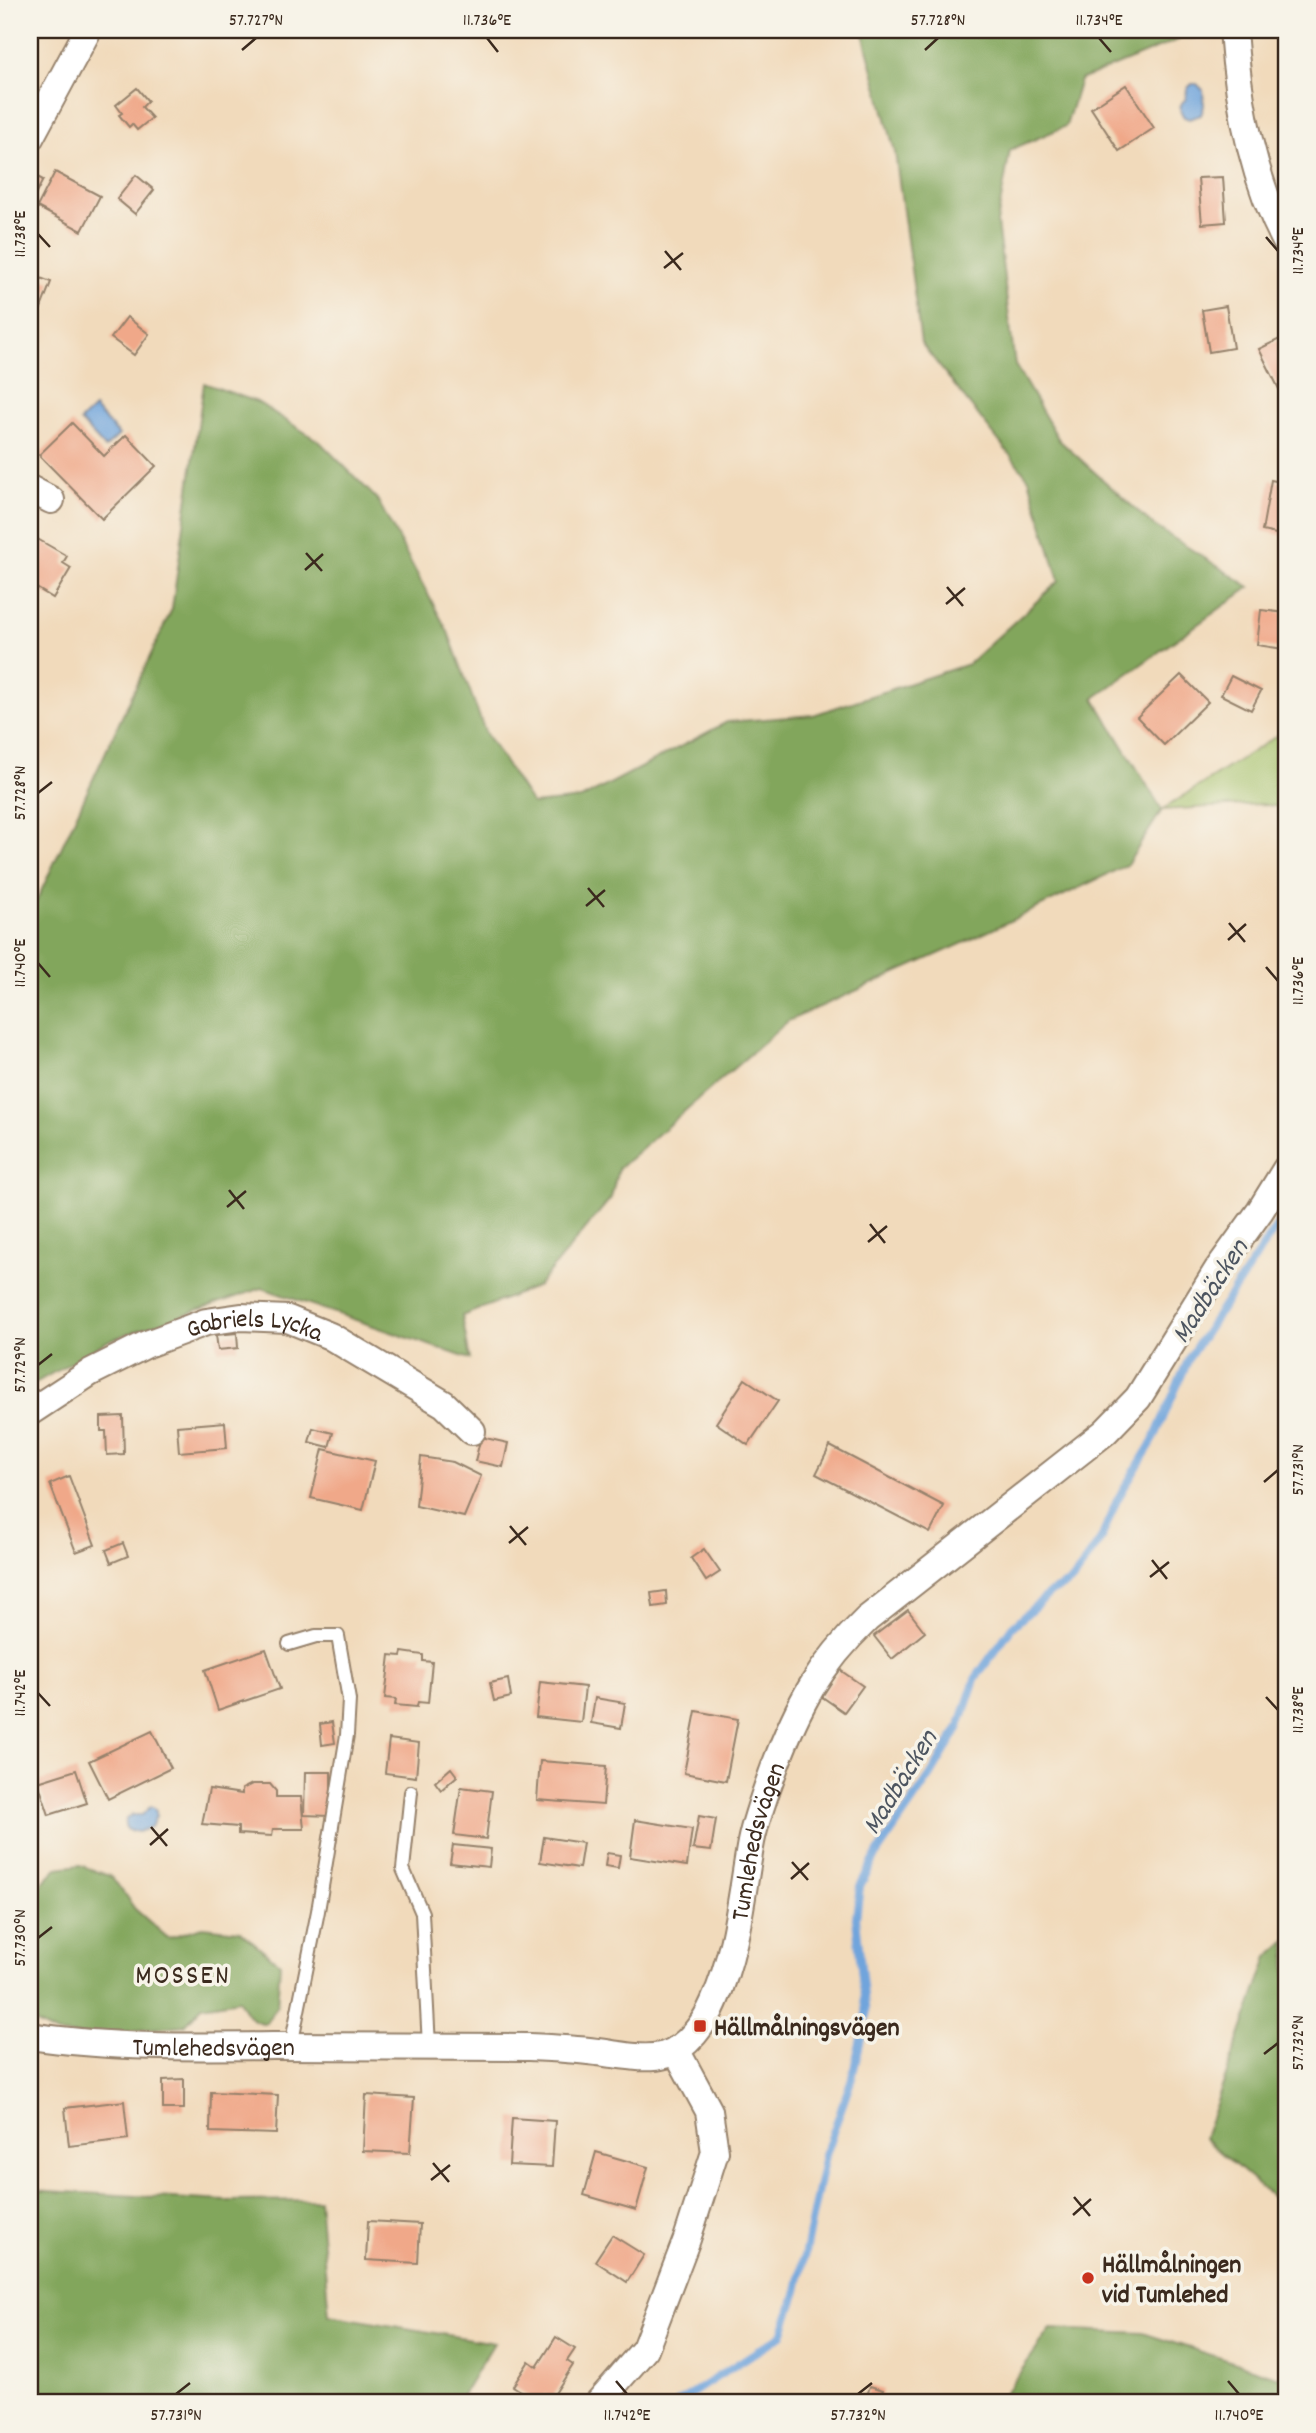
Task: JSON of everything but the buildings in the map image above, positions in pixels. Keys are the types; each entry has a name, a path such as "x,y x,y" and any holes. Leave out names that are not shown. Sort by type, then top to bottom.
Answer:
{"street":[{"path":"30,138 88,30"},
{"path":"1233,30 1236,79 1246,123 1262,187 1286,242"},
{"name":"Tumlehedsvägen","path":"30,2036 71,2042 164,2046 565,2048 647,2057 676,2050 700,2026 714,2004 728,1966 740,1916 752,1841 766,1791 798,1709 818,1674 846,1639 867,1619 1105,1432 1138,1398 1211,1281 1286,1169"},
{"name":"Gabriels Lycka","path":"30,1412 91,1372 147,1344 206,1322 241,1317 288,1319 330,1336 444,1404 472,1431"},
{"path":"598,2403 645,2349 687,2239 715,2152 709,2111 676,2050"}],"lane":[{"path":"289,1644 316,1636 338,1636 349,1700 345,1748 318,1911 291,2046"},
{"path":"411,1792 403,1869 422,1913 429,2046"}],"green space":[{"path":"862,30 1211,30 1211,35 1180,39 1080,80 1066,126 1010,150 997,223 1015,365 1059,440 1153,525 1250,587 1094,698 1162,810 1127,865 970,940 788,1021 618,1169 611,1198 538,1286 462,1316 470,1359 262,1288 110,1340 30,1386 30,915 172,609 204,383 257,402 320,442 377,499 448,632 486,734 532,804 581,799 727,722 813,715 968,664 1059,581 1029,479 921,343 895,152"},
{"path":"1286,730 1286,808 1261,804 1162,810"},
{"path":"80,1865 112,1877 135,1909 168,1938 202,1927 240,1931 280,1964 277,2006 266,2023 252,2019 239,2000 202,2006 185,2025 85,2036 56,2034 30,2021 30,1912 43,1882 57,1868"},
{"path":"1286,1941 1286,2209 1204,2138 1268,1957"},
{"path":"30,2190 225,2201 319,2200 329,2315 494,2343 457,2403 30,2403"},
{"path":"1051,2329 1143,2333 1286,2379 1286,2403 998,2403"}],"water":[{"path":"1192,84 1197,84 1203,90 1204,106 1201,115 1189,119 1184,117 1180,107 1186,99 1187,89"},
{"path":"94,408 119,435 105,448 80,421"},
{"path":"151,1806 156,1809 156,1816 151,1827 138,1832 128,1830 125,1826 126,1819 132,1815 142,1815"}],"waterway":[{"name":"Madbäcken","path":"677,2403 782,2335 797,2291 825,2155 852,2078 866,2016 856,1918 860,1886 878,1852 931,1775 959,1727 975,1679 1012,1627 1051,1592 1072,1581 1101,1539 1117,1500 1154,1439 1190,1356 1286,1212"}],"place":[{"name":"Hällmålningsvägen","path":"700,2026"},
{"name":"Hällmålningen vid Tumlehed","path":"1088,2278"}],"district":[{"name":"MOSSEN","path":"183,1973"}]}
